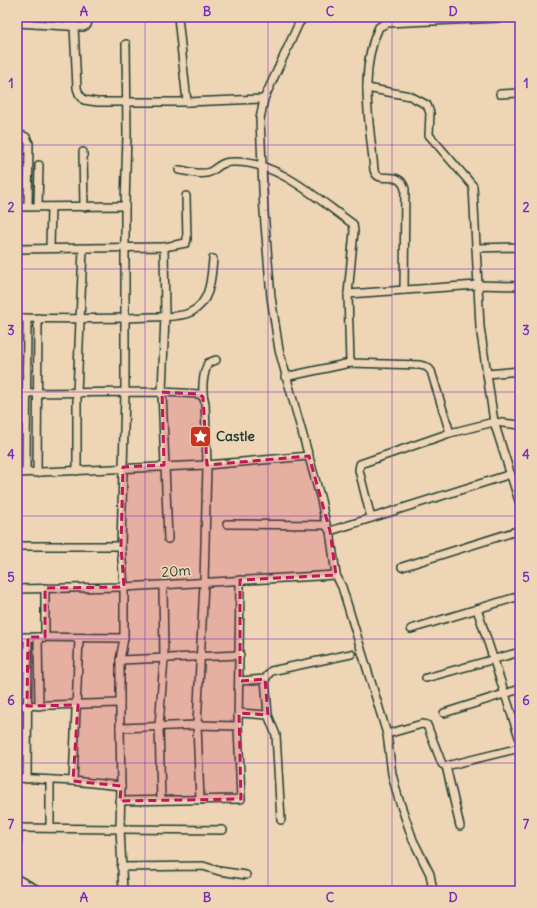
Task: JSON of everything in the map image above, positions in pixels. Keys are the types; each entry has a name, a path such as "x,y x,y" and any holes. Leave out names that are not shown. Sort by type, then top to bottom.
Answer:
{"street":[{"path":"17,23 49,20 83,27 87,25 89,17"},
{"path":"178,17 187,102"},
{"path":"304,17 299,23 264,99 260,119 264,212 271,297 279,350 285,377 309,456 328,528 336,574 342,587 387,734 392,774 398,797 413,840 430,874 434,891"},
{"path":"404,290 404,183 399,179 378,177 375,174 367,88 370,52 379,27 387,23 408,19 519,17"},
{"path":"74,26 79,94 84,100 128,103 264,99"},
{"path":"122,891 120,828 120,660 124,638 124,587 121,546 125,392 125,206 128,103 126,44"},
{"path":"367,88 410,96 427,105 430,113 429,135 473,186 477,285 480,327 486,374 494,422 520,504"},
{"path":"500,94 520,93"},
{"path":"17,133 26,137 29,142 28,206"},
{"path":"83,152 84,207"},
{"path":"180,170 202,174 210,172 219,164 230,162 246,162 263,166 280,172 353,224 354,230 348,294 350,364"},
{"path":"38,206 40,165"},
{"path":"17,249 125,249 164,247 186,243 186,196"},
{"path":"17,206 125,206"},
{"path":"50,248 51,207"},
{"path":"164,247 165,316 162,392 168,539"},
{"path":"476,248 520,247"},
{"path":"77,471 79,318 83,249"},
{"path":"17,318 125,318 190,313 200,304 210,287 213,259"},
{"path":"348,294 477,285 520,286"},
{"path":"26,472 27,318"},
{"path":"37,473 38,318"},
{"path":"200,800 197,725 204,583 207,465 205,403 203,397 205,370 208,363 216,360"},
{"path":"285,377 350,364 420,365 427,367 431,371 450,433"},
{"path":"486,374 520,371"},
{"path":"17,393 162,392 199,394 203,397"},
{"path":"371,518 359,470 360,464 450,433 494,422 520,425"},
{"path":"17,473 77,471 123,467 207,465 309,456"},
{"path":"227,524 328,528 371,518 511,474"},
{"path":"402,568 520,530"},
{"path":"17,546 121,546"},
{"name":"20m","path":"17,589 163,586 336,574"},
{"path":"120,801 240,799 238,726 240,681 240,580"},
{"path":"161,800 159,726 164,659 163,586"},
{"path":"39,706 45,588"},
{"path":"411,629 520,596"},
{"path":"477,609 520,740"},
{"path":"17,637 124,638"},
{"path":"27,779 28,637"},
{"path":"73,781 78,705 79,638"},
{"path":"426,678 520,652"},
{"path":"281,820 276,735 268,716 265,679 271,671 350,654"},
{"path":"120,660 240,655"},
{"path":"240,681 265,679"},
{"path":"444,713 520,689"},
{"path":"17,706 120,703"},
{"path":"239,713 268,716"},
{"path":"387,734 422,724 427,725 442,764 446,766 460,826"},
{"path":"120,728 197,725 238,726"},
{"path":"446,766 520,748"},
{"path":"17,778 73,781 121,786"},
{"path":"50,780 50,828"},
{"path":"17,848 17,828 222,830"},
{"path":"121,867 203,866 219,871 246,875"},
{"path":"17,879 40,891"}],"highlighted area":[{"path":"162,392 199,394 203,397 207,465 309,456 330,531 336,575 240,580 240,681 265,679 268,715 239,713 241,799 120,801 121,786 73,781 78,705 27,706 28,637 45,637 45,588 124,587 121,546 123,467 164,465"}],"place":[{"name":"Castle","path":"201,436"}]}
